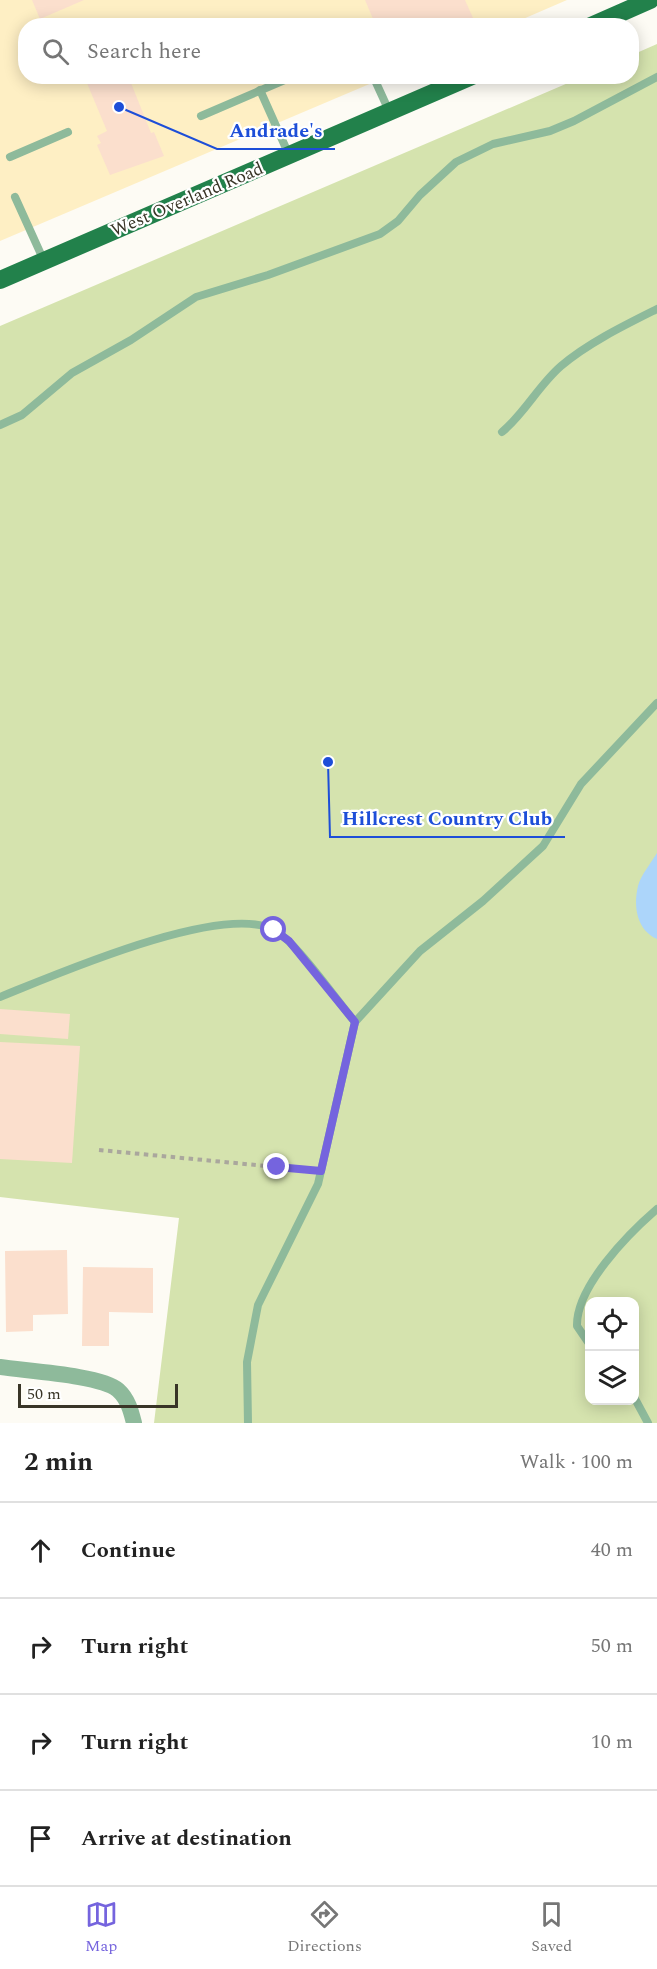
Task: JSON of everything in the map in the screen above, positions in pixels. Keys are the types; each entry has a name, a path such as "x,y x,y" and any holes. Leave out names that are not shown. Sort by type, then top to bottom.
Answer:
{"main road":[{"path":"609,18 650,0"},
{"name":"West Overland Road","path":"0,280 454,84"}],"street":[{"path":"0,1367 99,1381 117,1389 131,1408 134,1423"}],"lane":[{"path":"0,425 22,415 72,373 131,340 196,297 268,275 380,234 398,221 420,195 456,162 493,144 550,130 574,121 657,77"},
{"path":"201,116 275,84"},
{"path":"377,84 390,112"},
{"path":"260,90 289,155"},
{"path":"10,157 68,132"},
{"path":"15,197 44,261"},
{"path":"502,432 516,421 540,388 561,366 657,309"},
{"path":"248,1423 247,1362 258,1305 318,1184 355,1022 420,951 483,901 543,846 581,784 657,703"},
{"path":"0,997 169,934 214,926 255,925 274,930 289,941 355,1022"},
{"path":"585,1338 577,1326 580,1303 592,1281 633,1232 657,1209"},
{"path":"638,1405 648,1423"}],"path":[{"path":"99,1150 321,1171"}],"shaded area":[{"path":"0,0 567,0 525,18 18,18 18,84 370,84 0,241"}],"green space":[{"path":"657,44 657,1423 154,1423 179,1218 0,1197 0,326 566,84 639,84 639,52"}],"water":[{"path":"657,853 657,939 650,935 641,924 636,902 639,882"}],"building":[{"path":"32,0 84,0 42,18 40,18"},
{"path":"365,0 465,0 473,18 373,18"},
{"path":"87,84 131,84 151,133 154,132 164,156 110,175 97,145 101,143 97,136 107,131"},
{"path":"0,1009 70,1014 68,1039 0,1034"},
{"path":"0,1042 80,1046 72,1163 0,1159"},
{"path":"67,1250 68,1314 33,1315 33,1331 6,1332 5,1251"},
{"path":"83,1267 153,1268 153,1313 109,1312 109,1346 82,1346"}],"place":[{"name":"Andrade's","path":"119,107"},
{"name":"Hillcrest Country Club","path":"328,762"}],"route":[{"path":"274,930 289,941 355,1022 321,1171 277,1167"}]}
